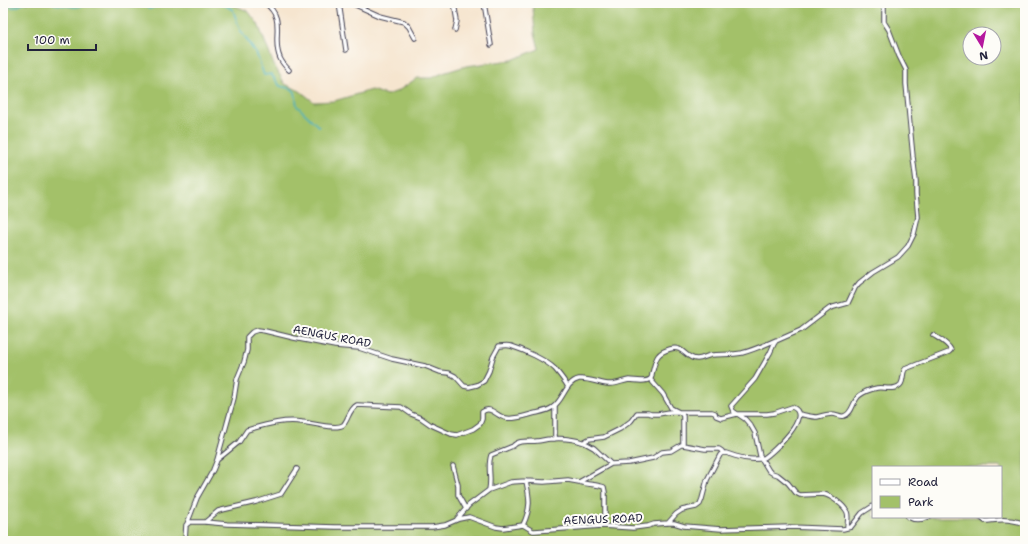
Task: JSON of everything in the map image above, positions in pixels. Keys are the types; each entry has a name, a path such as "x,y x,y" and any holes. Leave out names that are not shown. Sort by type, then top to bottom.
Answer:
{"street":[{"path":"265,3 274,10 277,19 277,44 279,56 283,64 289,70"},
{"path":"339,3 346,50"},
{"path":"351,3 380,16 404,22 409,27 415,38"},
{"path":"454,3 457,21 455,30"},
{"path":"484,3 491,45"},
{"path":"872,507 862,513 851,527 847,528 847,512 832,498 827,495 803,496 796,493 788,483 778,475 769,471 760,456 755,434 751,426 731,408 755,379 776,341 801,330 830,308 848,303 859,283 873,272 898,257 908,246 914,234 918,217 906,70 889,30 884,22 884,3"},
{"name":"AENGUS ROAD","path":"185,541 186,525 197,498 217,460 232,407 237,379 247,350 247,337 252,332 266,331 335,346 359,348 392,359 449,373 455,376 464,386 469,387 484,381 498,346 510,346 523,351 555,369 568,387"},
{"path":"799,414 820,417 831,414 842,417 847,415 854,406 857,398 865,392 878,388 897,387 901,384 903,372 906,369 951,350 948,345 933,335"},
{"path":"650,379 656,357 660,353 670,349 678,348 683,350 690,357 699,359 709,356 741,353 783,338"},
{"path":"217,460 239,442 247,430 273,423 295,421 332,427 339,426 343,425 353,407 357,405 401,408 451,434 457,435 473,429 480,424 482,412 484,410 489,409 505,418 515,418 553,408 572,382 580,379 589,379 611,384 624,381 646,381 650,379"},
{"path":"650,379 663,394 671,408 681,414 683,418 683,445"},
{"path":"555,406 555,439"},
{"path":"580,482 611,464 629,463 653,458 662,452 671,451 683,445 705,449 719,449 723,453 744,458 766,457 792,431 798,420 799,414 798,410 792,407 774,413 737,414 721,418 712,412 670,412 658,414 645,412 636,413 631,421 620,429 604,437 589,439 585,441 585,443"},
{"path":"489,490 491,478 488,466 491,455 513,446 515,443 555,439 578,440 594,448 611,464"},
{"path":"668,523 682,510 696,507 700,504 707,480 717,459 723,453"},
{"path":"454,466 458,485 458,495 466,509"},
{"path":"205,522 218,511 256,502 281,494 298,469"},
{"path":"457,519 473,502 489,490 512,482 568,480 604,487 606,492 605,513 602,526"},
{"path":"523,525 527,516 530,499 526,481"},
{"name":"AENGUS ROAD","path":"186,525 190,522 205,522 227,524 375,528 438,526 445,525 457,519 469,517 503,528 523,525 533,531 602,526 633,528 668,523 684,526 722,528 847,528"},
{"path":"910,518 913,520 926,518"},
{"path":"981,518 985,521 1006,520 1025,524"},
{"path":"248,541 332,541"}],"green space":[{"path":"3,3 228,3 248,11 258,24 274,65 285,84 300,91 314,102 334,101 371,90 387,95 398,91 417,78 431,78 466,66 512,60 539,49 531,3 1025,3 1025,541 3,541"}],"waterway":[{"path":"3,6 15,7 25,3"},
{"path":"53,3 75,7 95,3"},
{"path":"141,3 149,9 166,3"},
{"path":"219,3 233,10 240,30 257,55 264,75 271,74 280,86 292,89 295,92 297,106 319,127"}]}
